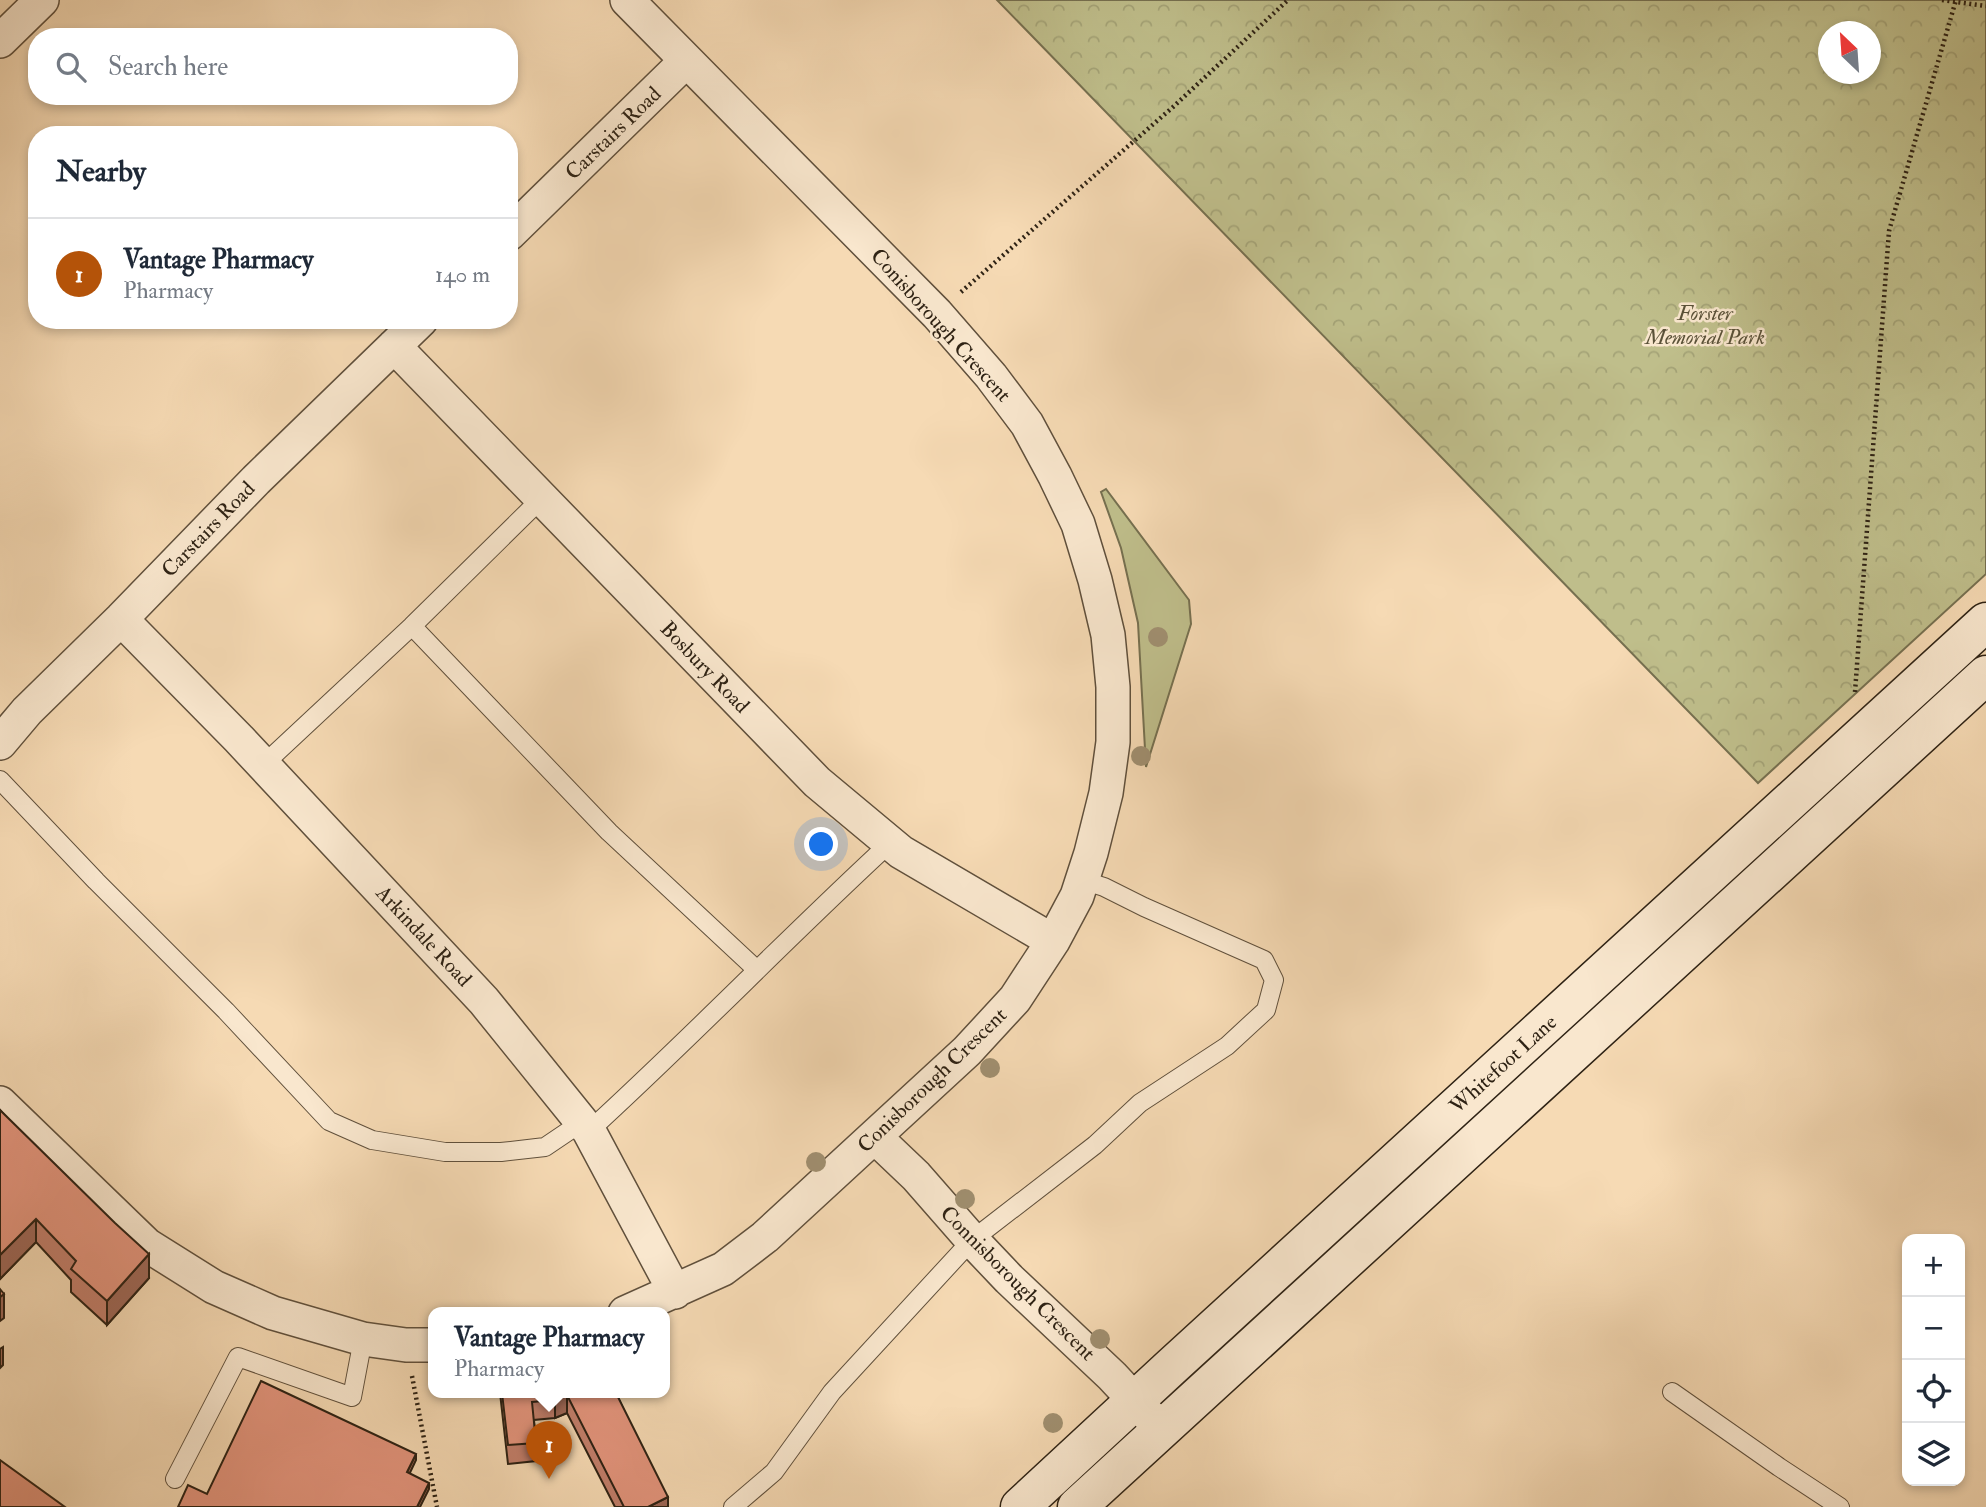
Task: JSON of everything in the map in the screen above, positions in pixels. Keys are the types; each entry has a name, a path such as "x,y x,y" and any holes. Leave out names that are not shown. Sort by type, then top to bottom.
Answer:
{"street":[{"path":"0,41 42,0"},
{"name":"Conisborough Crescent","path":"627,0 937,314 991,376 1027,424 1078,524 1096,580 1108,635 1113,687 1113,742 1106,793 1091,853 1076,896 1054,941 1015,999 967,1051 765,1237 723,1269 639,1307"},
{"name":"Carstairs Road","path":"518,225 686,61"},
{"name":"Carstairs Road","path":"0,743 27,711 256,480 412,329"},
{"name":"Bosbury Road","path":"394,346 817,782 901,852 1054,941"},
{"name":"Arkindale Road","path":"121,619 263,765 484,1001 586,1126 675,1292"},
{"name":"Whitefoot Lane","path":"1020,1507 1986,622"},
{"name":"Whitefoot Lane","path":"1077,1507 1986,675"},
{"path":"0,1103 147,1245 214,1287 273,1313 363,1339 420,1345"},
{"name":"Connisborough Crescent","path":"875,1138 916,1176 1009,1279 1112,1376 1161,1429"}],"lane":[{"path":"263,765 412,626 542,498"},
{"path":"412,626 609,832 757,970"},
{"path":"0,780 226,1011 329,1121 372,1140 445,1152 501,1152 545,1147 586,1126 651,1074 890,843"},
{"path":"733,1507 774,1472 832,1392 972,1240 1095,1145 1140,1103 1227,1046 1266,1010 1274,980 1264,960 1104,887 1082,880"},
{"path":"175,1479 238,1357 352,1397 363,1339"},
{"path":"1672,1392 1840,1507"}],"path":[{"path":"937,314 1173,107 1288,0"},
{"path":"1942,0 1986,6"},
{"path":"1854,705 1889,231 1956,1"},
{"path":"420,1345 437,1507"}],"green space":[{"name":"Forster Memorial Park","path":"997,0 1986,0 1986,574 1758,783"},
{"path":"1106,489 1189,600 1191,624 1146,767 1138,623 1121,548 1101,492"}],"building":[{"path":"0,1110 149,1254 107,1301 71,1269 76,1261 36,1219 0,1255"},
{"path":"261,1381 416,1454 407,1472 429,1483 417,1507 178,1507 188,1485 207,1494"},
{"path":"503,1398 560,1398 532,1402 536,1443 508,1445"},
{"path":"569,1398 618,1398 668,1497 648,1507 624,1507"},
{"path":"0,1460 65,1507 0,1507"}],"place":[{"name":"Vantage Pharmacy","path":"549,1479"}]}
